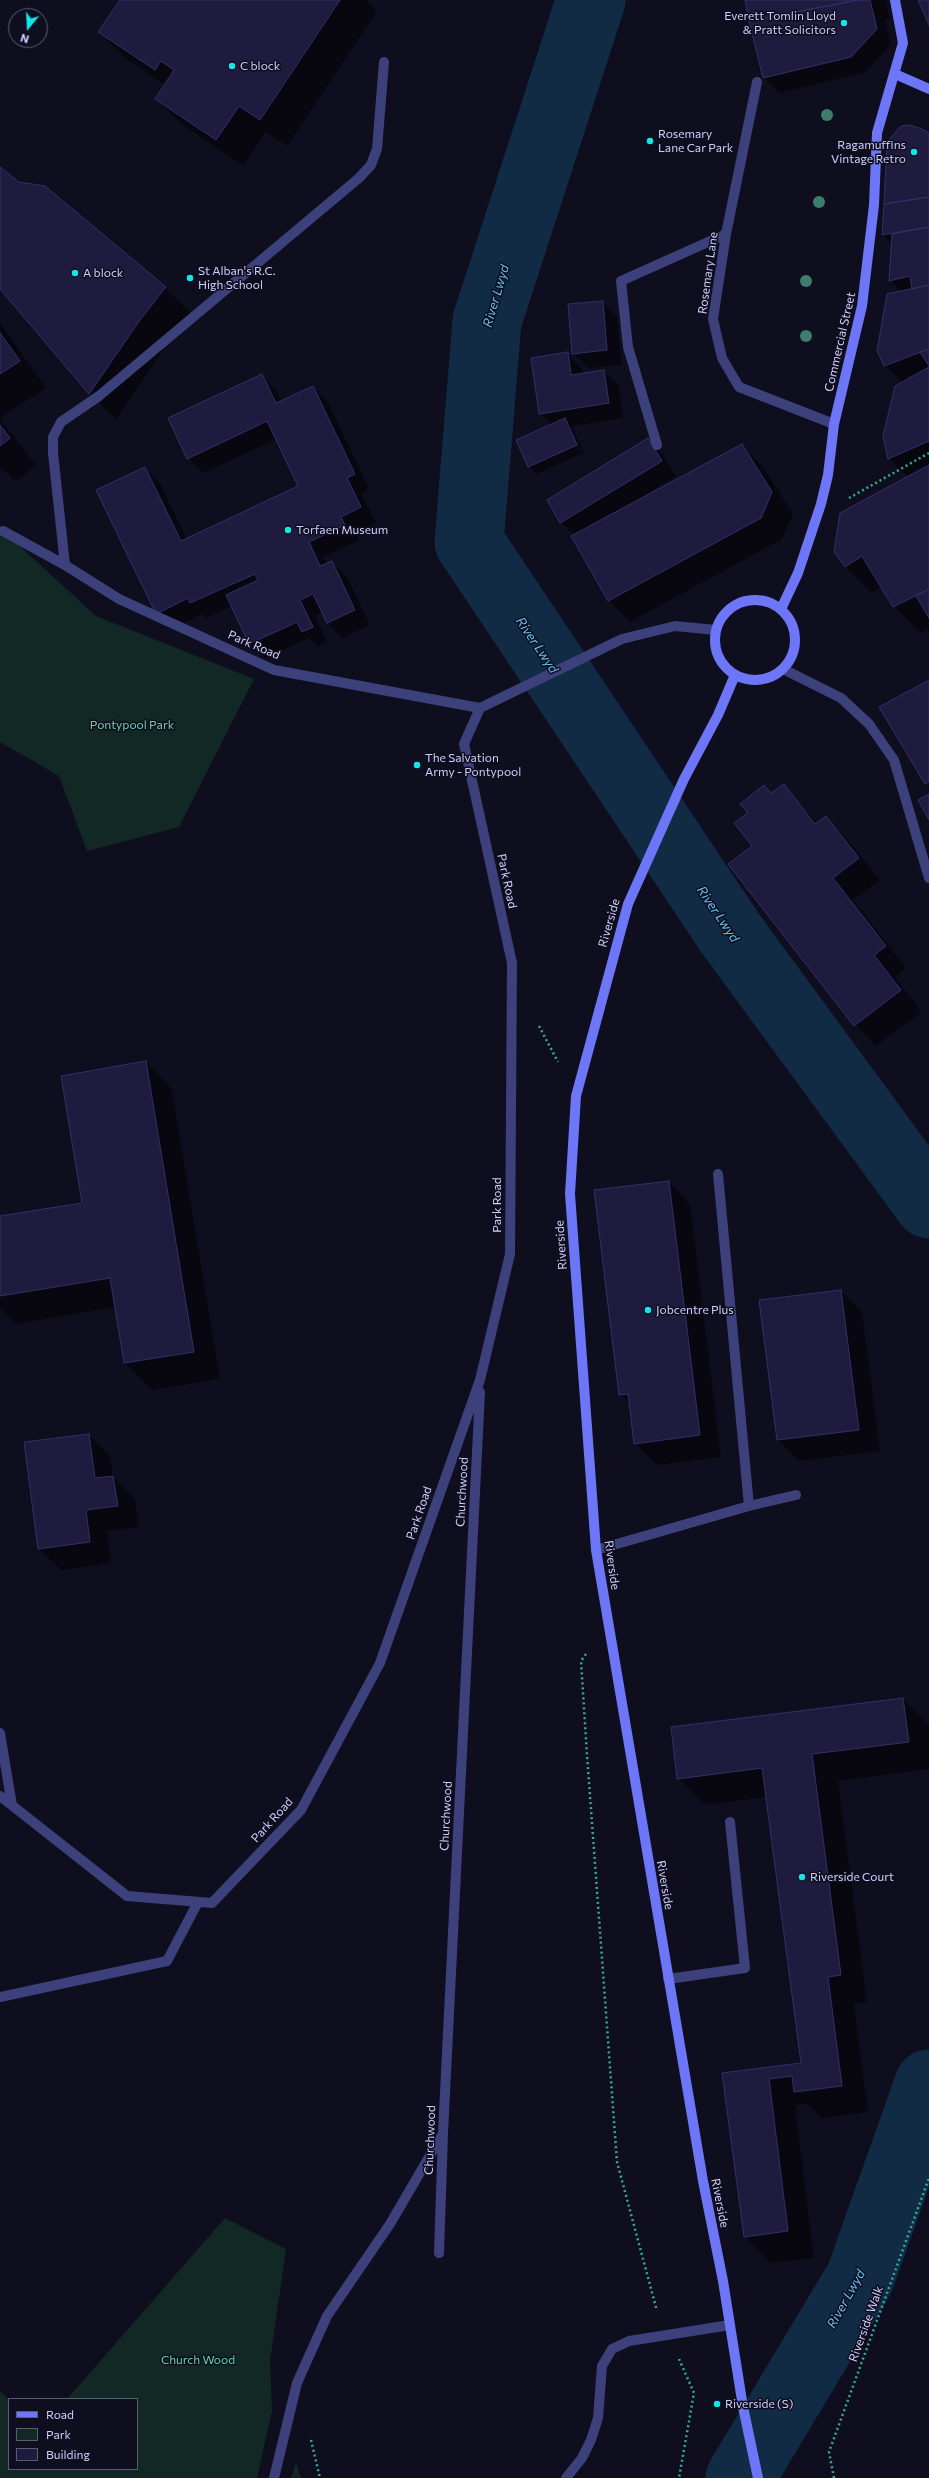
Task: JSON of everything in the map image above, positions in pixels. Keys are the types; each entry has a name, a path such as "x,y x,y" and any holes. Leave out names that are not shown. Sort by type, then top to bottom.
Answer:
{"street":[{"name":"Commercial Street","path":"781,609 798,573 821,504 828,475 834,424 866,285 874,205 877,133 903,43 895,0"},
{"path":"65,565 53,453 53,437 62,422 99,396 359,178 371,165 377,149 384,62"},
{"path":"895,74 929,89"},
{"name":"Rosemary Lane","path":"757,82 726,234 713,319 722,358 739,387 834,424"},
{"path":"657,445 628,347 621,281 726,234"},
{"name":"Park Road","path":"0,1796 126,1896 212,1903 301,1810 380,1663 480,1380 510,1254 512,963 464,744 480,708 274,670 119,599 65,565 3,531"},
{"path":"756,600 769,603 781,609 790,620 794,632 794,645 791,658 783,669 772,676 760,680 747,680 735,675 725,667 718,656 715,643 716,630 722,618 731,608 743,602 756,600"},
{"path":"480,708 622,639 675,626 716,630"},
{"path":"783,669 841,698 869,724 894,760 929,878"},
{"name":"Riverside","path":"735,675 718,715 684,779 637,879 628,904 576,1096 570,1194 596,1550 668,1979 730,2325 743,2407 758,2478"},
{"path":"718,1174 749,1506"},
{"name":"Churchwood","path":"439,2253 443,2133 480,1380"},
{"path":"596,1550 749,1506 796,1495"},
{"path":"0,1733 12,1805"},
{"path":"668,1979 745,1968 730,1822"},
{"path":"0,1997 167,1961 198,1902"},
{"path":"274,2478 297,2383 328,2316 390,2224 443,2133"},
{"path":"566,2478 582,2458 591,2440 598,2418 602,2366 612,2349 630,2341 730,2325"}],"path":[{"path":"821,504 848,498 929,453"},
{"path":"536,1019 576,1096"},
{"path":"608,1625 582,1661 617,2162 658,2314 694,2394 679,2478"},
{"name":"Riverside Walk","path":"834,2478 829,2452 929,2178"}],"green space":[{"name":"Pontypool Park","path":"0,528 96,616 254,679 179,827 87,851 59,776 0,742"},
{"name":"Church Wood","path":"225,2218 286,2249 270,2361 272,2411 257,2478 0,2478 0,2391 8,2399 8,2470 138,2470 138,2398 68,2398"},
{"path":"296,2463 301,2478 291,2478"}],"building":[{"name":"C block","path":"120,0 340,0 260,120 239,106 216,140 155,99 174,70 161,61 155,70 98,32"},
{"path":"745,0 858,0 749,21"},
{"path":"858,0 870,0 877,29 851,57 763,78 749,21"},
{"path":"918,0 929,0 929,25"},
{"path":"909,125 929,133 929,197 884,204 887,142 901,126"},
{"name":"A block","path":"0,167 19,182 45,186 166,287 140,320 89,394 0,289"},
{"path":"929,197 929,227 882,235 884,204"},
{"path":"929,227 929,285 912,289 910,276 889,281 892,234"},
{"path":"929,285 929,349 884,366 877,351 887,294"},
{"path":"603,301 607,350 572,354 568,304"},
{"path":"0,333 20,361 0,374"},
{"path":"929,349 929,366 920,352"},
{"path":"568,352 571,375 604,370 609,403 539,414 531,358"},
{"path":"929,367 929,441 888,459 883,436 895,386"},
{"path":"262,374 276,403 313,386 355,474 347,478 361,507 341,517 345,525 309,542 320,566 332,561 355,610 327,623 313,594 300,600 313,627 302,632 297,622 249,644 226,595 258,580 255,574 190,603 188,598 156,614 96,490 145,467 181,541 298,486 267,421 187,459 168,418"},
{"path":"565,418 577,445 528,467 516,440"},
{"path":"0,425 10,438 0,446"},
{"path":"648,438 662,461 560,523 547,500"},
{"path":"742,444 772,492 761,518 608,601 571,536"},
{"path":"929,465 929,589 893,607 862,556 845,567 834,552 840,513"},
{"path":"929,589 929,618 916,596"},
{"path":"929,680 929,782 925,784 879,707"},
{"path":"784,784 815,824 826,816 859,858 833,878 886,946 874,955 901,990 854,1026 728,864 752,846 734,823 748,813 740,804 764,785 771,793"},
{"path":"929,794 929,820 918,800"},
{"path":"146,1061 194,1352 124,1363 110,1278 0,1296 0,1216 82,1203 61,1076"},
{"path":"669,1181 700,1435 634,1444 628,1394 619,1395 594,1190"},
{"path":"841,1290 859,1430 777,1440 759,1300"},
{"path":"89,1434 95,1478 113,1476 118,1506 86,1510 90,1542 38,1549 24,1442"},
{"name":"Riverside Court","path":"903,1698 909,1742 812,1754 841,1975 828,1977 842,2086 794,2092 792,2076 769,2079 788,2231 744,2237 722,2073 801,2063 762,1768 677,1779 671,1727"}],"waterway":[{"name":"River Lwyd","path":"591,0 487,321 469,542 730,933 929,1204"},
{"name":"River Lwyd","path":"740,2478 860,2278 929,2084"}],"place":[{"name":"Everett Tomlin Lloyd & Pratt Solicitors","path":"844,23"},
{"name":"C block","path":"232,66"},
{"name":"Rosemary Lane Car Park","path":"650,141"},
{"name":"Ragamuffins Vintage Retro","path":"914,152"},
{"name":"A block","path":"75,273"},
{"name":"St Alban's R.C. High School","path":"190,278"},
{"name":"Torfaen Museum","path":"288,530"},
{"name":"The Salvation Army - Pontypool","path":"417,765"},
{"name":"Jobcentre Plus","path":"648,1310"},
{"name":"Riverside Court","path":"802,1877"},
{"name":"Riverside (S)","path":"717,2404"}]}
